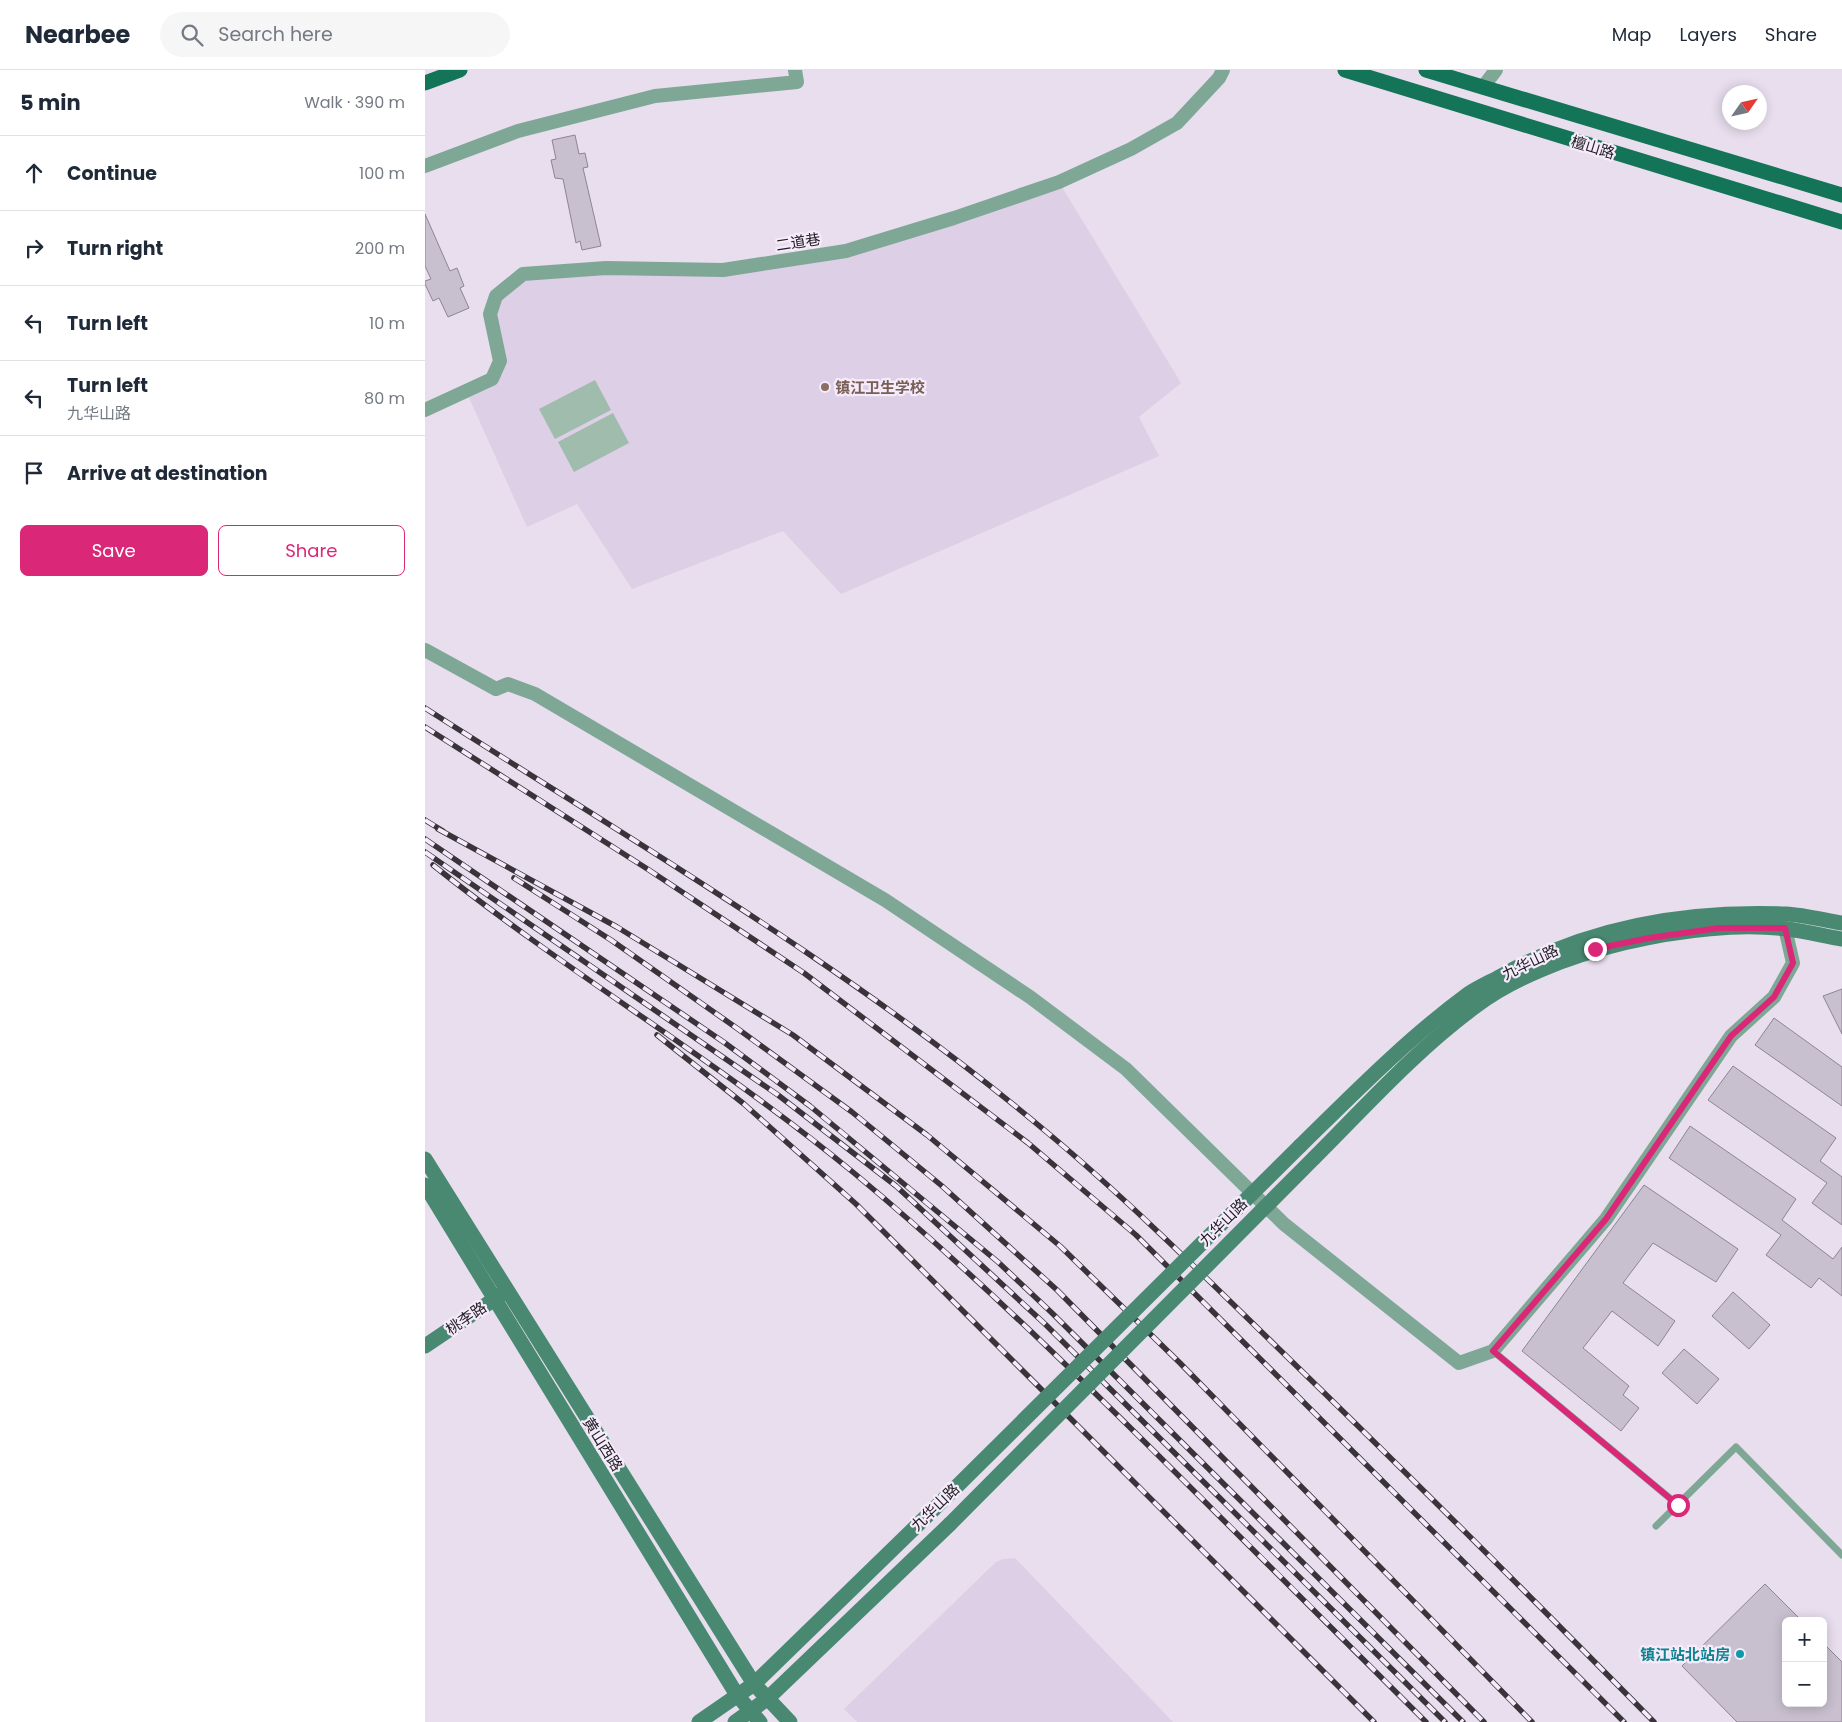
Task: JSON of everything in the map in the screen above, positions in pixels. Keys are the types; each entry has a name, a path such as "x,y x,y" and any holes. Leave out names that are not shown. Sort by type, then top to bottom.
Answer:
{"main road":[{"path":"425,83 460,70"},
{"name":"檀山路","path":"1345,70 1842,222"},
{"name":"檀山路","path":"1426,70 1842,195"},
{"name":"九华山路","path":"699,1722 754,1684 1409,1040 1470,993 1533,957 1592,935 1644,922 1719,915 1787,914 1842,923"},
{"name":"九华山路","path":"735,1722 755,1717 767,1699 950,1524 1419,1052 1477,1004 1536,971 1595,949 1649,938 1719,928 1785,928 1842,939"},
{"name":"黄山西路","path":"425,1159 501,1295 737,1695 755,1717"},
{"name":"黄山西路","path":"425,1185 501,1295 754,1684 790,1722"},
{"name":"桃李路","path":"425,1346 501,1295"}],"street":[{"path":"425,166 518,132 655,96 797,82 795,70"},
{"name":"二道巷","path":"425,410 492,379 500,361 490,314 497,296 523,274 606,268 723,270 846,251 953,218 1059,182 1131,149 1177,123 1219,78 1223,70"},
{"path":"1483,87 1496,70"},
{"path":"425,650 496,689 508,684 535,694 885,900 1030,997 1126,1069 1284,1224 1459,1364 1493,1351 1606,1219 1731,1036 1774,997 1793,963 1785,928"}],"lane":[{"path":"1493,1351 1678,1505"},
{"path":"1656,1526 1736,1447 1842,1555"}],"shaded area":[{"name":"镇江卫生学校","path":"1059,182 1181,383 1139,417 1159,456 841,594 783,531 632,589 577,504 527,527 466,391 492,379 500,361 490,314 523,274 723,270 846,251"},
{"path":"1015,1558 1173,1722 857,1722 844,1709 996,1562"}],"green space":[{"path":"595,380 611,410 555,439 539,409"},
{"path":"613,413 629,443 574,472 558,442"}],"building":[{"path":"575,135 579,154 585,153 588,167 583,168 601,246 582,250 580,241 576,243 563,179 555,178 551,160 556,159 552,140"},
{"path":"425,214 450,271 457,268 464,286 460,288 469,308 448,317 439,298 433,301 425,284 425,281 431,279 425,266"},
{"path":"1842,989 1842,1034 1823,996"},
{"path":"1774,1018 1842,1067 1842,1106 1755,1045"},
{"path":"1733,1066 1836,1138 1820,1161 1842,1177 1842,1225 1812,1203 1827,1183 1708,1100"},
{"path":"1690,1126 1796,1199 1782,1220 1833,1259 1842,1247 1842,1296 1819,1278 1811,1288 1766,1255 1781,1235 1669,1158"},
{"path":"1644,1185 1738,1249 1716,1282 1653,1243 1623,1283 1675,1321 1658,1346 1612,1311 1583,1348 1629,1386 1623,1395 1639,1408 1621,1431 1522,1351"},
{"path":"1733,1292 1770,1325 1749,1349 1712,1316"},
{"path":"1684,1349 1719,1379 1697,1404 1662,1373"},
{"name":"镇江站北站房","path":"1765,1584 1798,1617 1782,1617 1782,1707 1827,1707 1827,1647 1842,1662 1842,1722 1737,1722 1682,1666"}],"railway":[{"path":"425,708 823,963 975,1074 1049,1134 1137,1212 1222,1293 1420,1487 1654,1722"},
{"path":"425,727 649,870 804,973 1028,1143 1136,1235 1624,1722"},
{"path":"425,820 443,831"},
{"path":"438,829 617,927 793,1035 927,1135 1060,1246 1180,1363 1532,1722"},
{"path":"425,839 725,1043 810,1106 998,1262 1052,1313 1463,1722"},
{"path":"425,852 778,1095 896,1186 1045,1324 1445,1722"},
{"path":"433,865 537,944 751,1093 803,1132 896,1208 1056,1356 1426,1722"},
{"path":"514,878 611,940 738,1029 852,1112 942,1186 1057,1290 1484,1722"},
{"path":"657,1035 744,1104 856,1204 1374,1722"}],"place":[{"name":"镇江卫生学校","path":"825,387"},
{"name":"镇江站北站房","path":"1740,1654"}],"route":[{"path":"1595,949 1649,938 1719,928 1785,928 1793,963 1774,997 1731,1036 1606,1219 1493,1351 1678,1505"}]}
